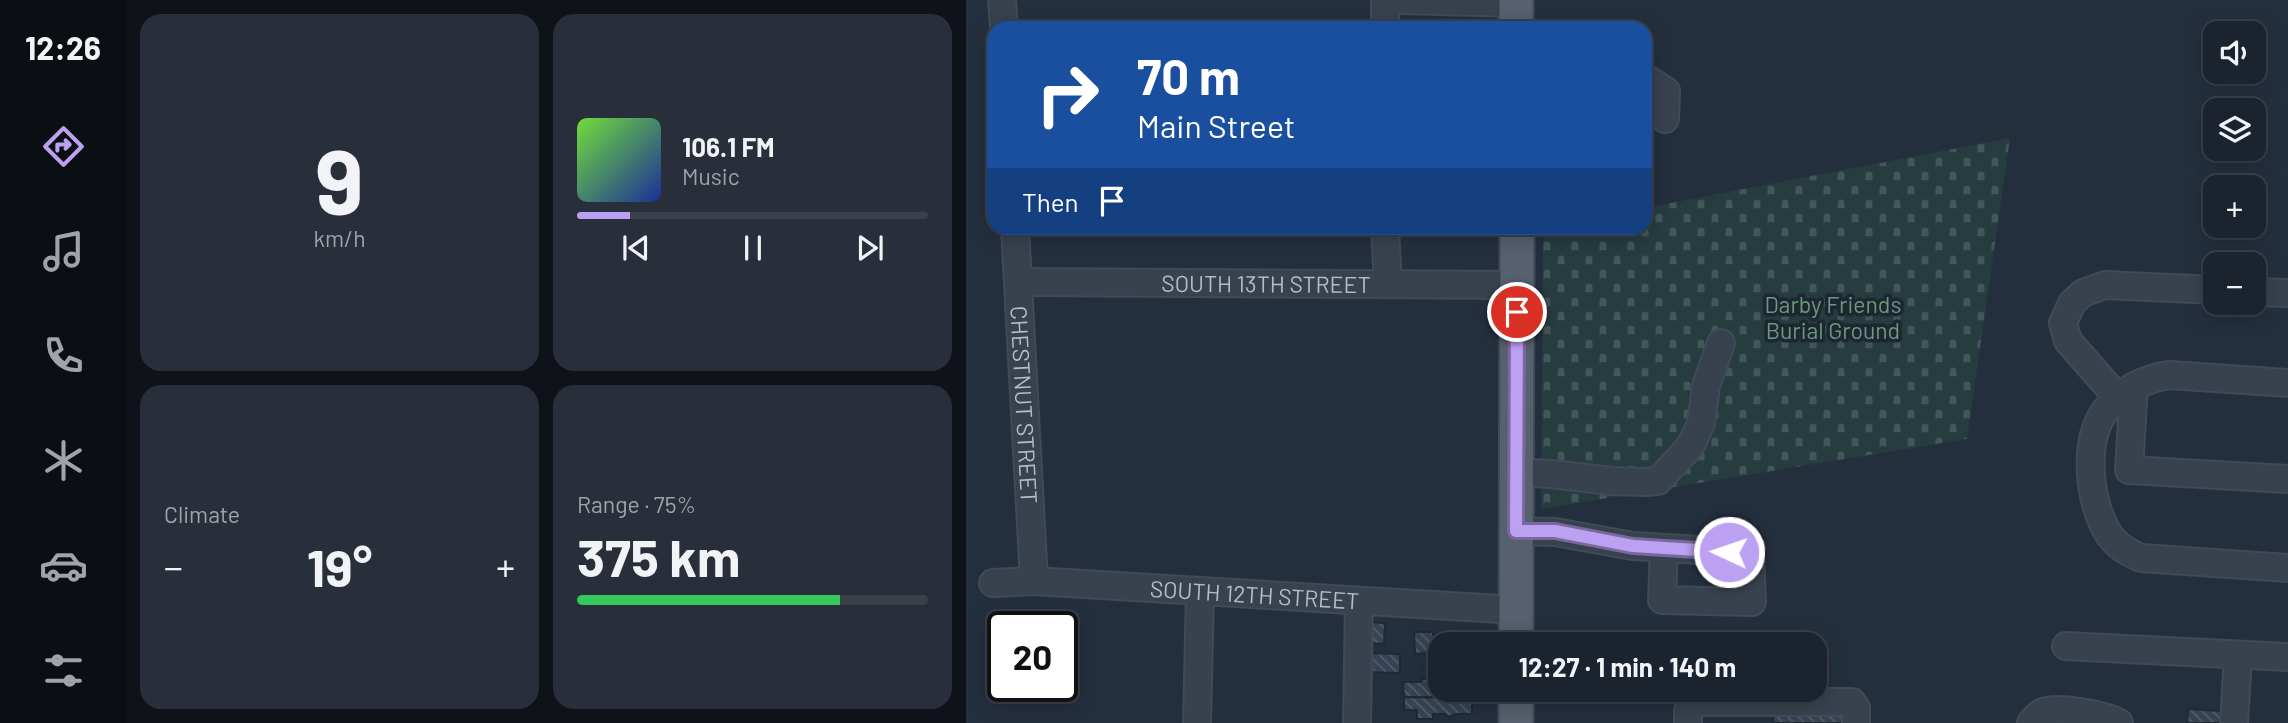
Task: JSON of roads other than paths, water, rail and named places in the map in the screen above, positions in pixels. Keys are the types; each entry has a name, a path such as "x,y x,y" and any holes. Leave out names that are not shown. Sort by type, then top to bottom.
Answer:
{"main road":[{"path":"1517,235 1517,632"},
{"path":"1516,702 1516,723"}],"street":[{"path":"1002,0 1004,21"},
{"path":"1385,0 1385,21"},
{"path":"1401,0 1516,10"},
{"path":"1652,82 1665,91 1665,119"},
{"name":"CHESTNUT STREET","path":"1015,235 1034,581"},
{"path":"1385,235 1388,284"},
{"name":"SOUTH 13TH STREET","path":"1018,282 1517,285"},
{"path":"2203,289 2105,285 2083,293 2072,303 2063,323 2068,341 2126,392 2129,470 2288,479"},
{"path":"2266,292 2288,293"},
{"path":"1516,472 1612,481 1658,481 1693,441 1701,423 1706,386 1721,343"},
{"path":"2288,383 2171,375 2154,377 2126,392 2102,416 2093,443 2091,478 2095,503 2112,538 2124,550 2141,558 2288,568"},
{"path":"1516,531 1555,531 1664,549"},
{"name":"SOUTH 12TH STREET","path":"993,583 1034,581 1517,610"},
{"path":"1197,723 1200,592"},
{"path":"1357,723 1359,601"},
{"path":"2066,646 2288,657"},
{"path":"2234,723 2238,655"},
{"path":"1688,723 1688,711 1696,702 1744,712 1852,702 1856,708 1856,723"},
{"path":"2031,723 2043,712 2052,711 2097,714 2108,716 2119,723"}],"park label":[{"name":"Darby Friends Burial Ground","path":"1833,317"}]}
